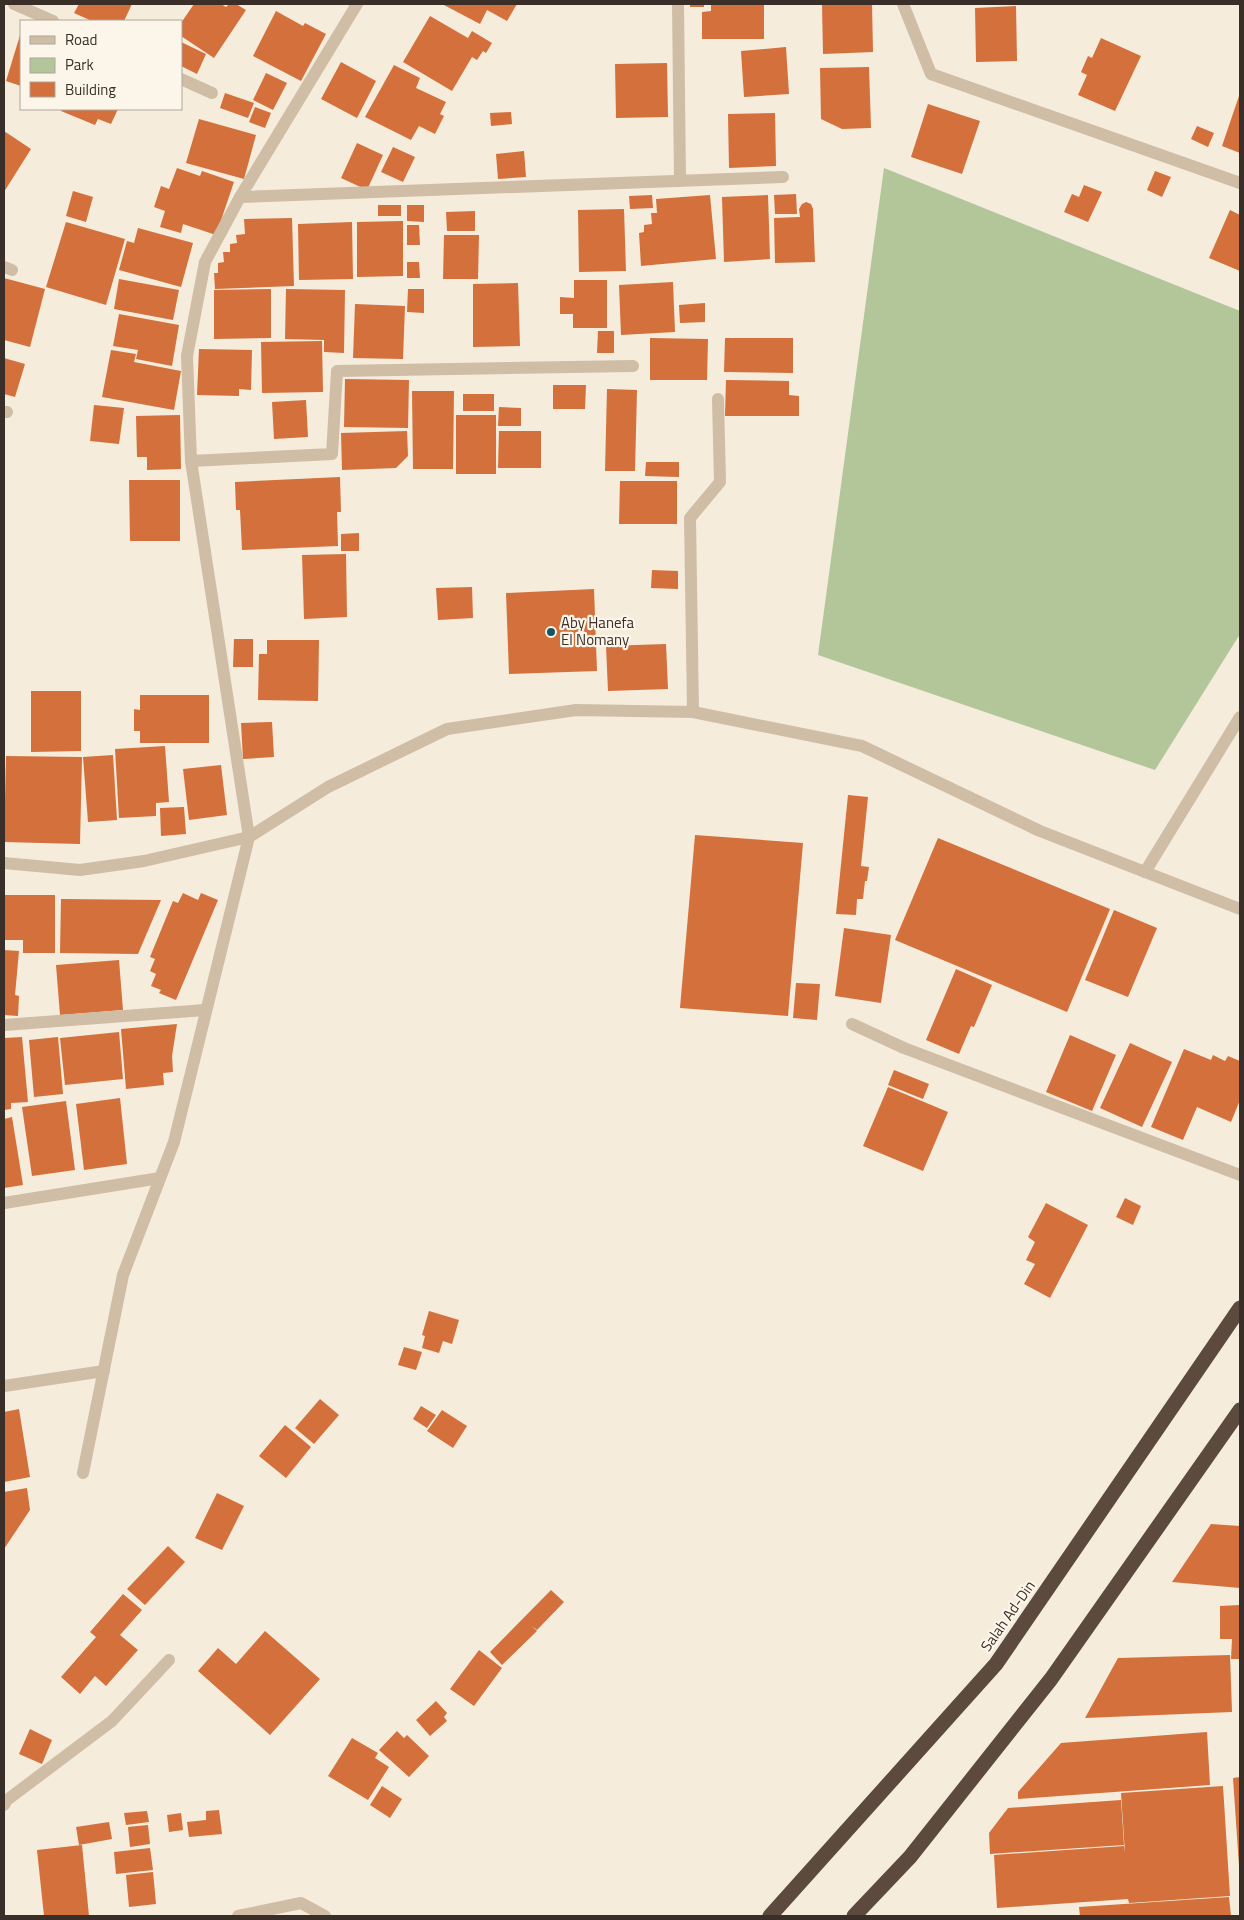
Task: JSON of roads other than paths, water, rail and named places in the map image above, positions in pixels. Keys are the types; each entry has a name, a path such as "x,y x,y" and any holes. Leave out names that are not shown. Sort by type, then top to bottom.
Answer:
{"highway":[{"name":"Salah Ad-Din","path":"770,1916 996,1664 1240,1308"},
{"path":"854,1916 910,1857 1051,1679 1240,1410"}],"street":[{"path":"14,4 51,20"},
{"path":"83,1473 123,1275 174,1142 249,837 191,461 187,356 205,262 240,197 357,4"},
{"path":"678,4 680,181"},
{"path":"903,4 930,74 1240,182"},
{"path":"182,79 212,93"},
{"path":"240,197 783,177"},
{"path":"191,461 332,454 337,371 633,366"},
{"path":"693,712 690,518 720,482 718,399"},
{"path":"4,863 80,870 144,861 249,837 328,787 447,729 576,710 693,712 862,746 1040,832 1240,908"},
{"path":"1145,872 1240,717"},
{"path":"4,1025 205,1010"},
{"path":"852,1024 904,1048 1240,1175"},
{"path":"4,1202 160,1178"},
{"path":"4,1386 104,1371"},
{"path":"4,1806 7,1800 112,1721 169,1660"},
{"path":"238,1916 300,1903 326,1916"}],"place":[{"name":"Aby Hanefa El Nomany","path":"551,632"}]}
